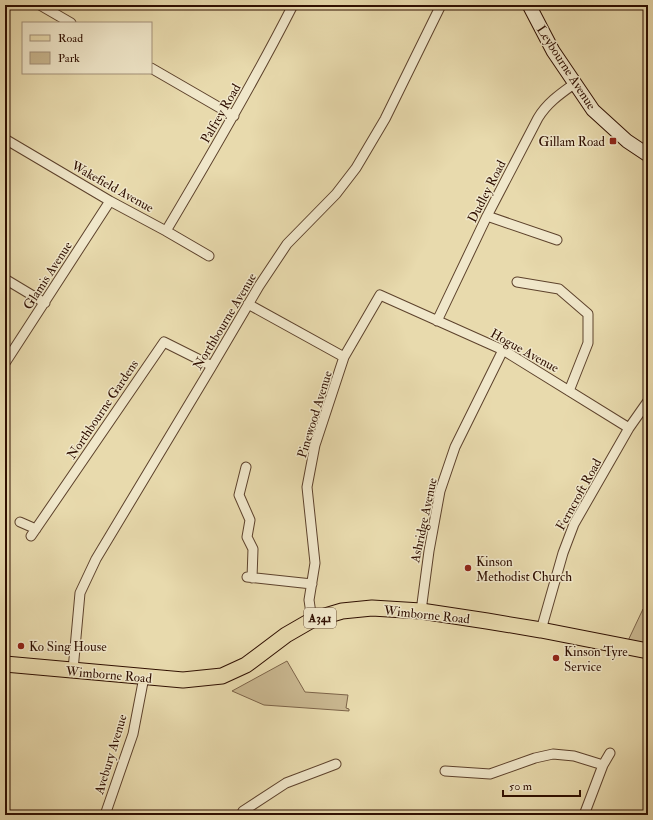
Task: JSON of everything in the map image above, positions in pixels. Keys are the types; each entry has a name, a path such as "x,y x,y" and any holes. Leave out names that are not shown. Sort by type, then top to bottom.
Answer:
{"main road":[{"name":"Wimborne Road","path":"5,664 183,680 222,676 246,664 286,635 312,620 342,611 372,608 421,611 541,630 648,651"}],"street":[{"path":"40,5 69,22"},
{"name":"Palfrey Road","path":"166,231 267,57 292,5"},
{"name":"Northbourne Avenue","path":"73,670 75,634 80,593 96,559 248,304 287,244 336,194 356,168 385,119 441,5"},
{"name":"Leybourne Avenue","path":"529,5 553,51 593,110 627,141 648,155"},
{"path":"152,69 234,116"},
{"name":"Dudley Road","path":"437,322 487,216 544,109 574,84"},
{"name":"Wakefield Avenue","path":"5,138 110,201 209,256"},
{"name":"Glamis Avenue","path":"5,363 110,201"},
{"path":"487,216 557,240"},
{"path":"5,280 45,303"},
{"path":"518,282 559,289 588,314 588,343 569,391"},
{"name":"Hogue Avenue","path":"380,295 437,322 503,350 629,428"},
{"name":"Pinewood Avenue","path":"312,620 309,600 315,563 307,487 315,445 344,357 380,295"},
{"path":"248,304 344,357"},
{"name":"Northbourne Gardens","path":"20,522 33,533 164,342 212,366"},
{"name":"Ashridge Avenue","path":"421,611 429,551 440,492 455,446 503,350"},
{"name":"Ferncroft Road","path":"541,630 574,524 629,428 648,401"},
{"path":"246,467 239,494 250,520 247,537 253,549 249,577 312,584"},
{"name":"Avebury Avenue","path":"105,815 133,734 144,677"},
{"path":"584,815 603,765 610,753"},
{"path":"445,771 490,774 535,758 553,754 574,756 603,765"},
{"path":"241,815 243,810 286,783 336,764"}],"green space":[{"path":"648,608 648,651 625,647 643,609"},
{"path":"287,661 305,692 348,695 346,708 349,709 349,711 264,705 232,691"}],"place":[{"name":"Gillam Road","path":"613,141"},
{"name":"Kinson Methodist Church","path":"468,568"},
{"name":"Ko Sing House","path":"21,646"},
{"name":"Kinson Tyre Service","path":"556,658"}]}
